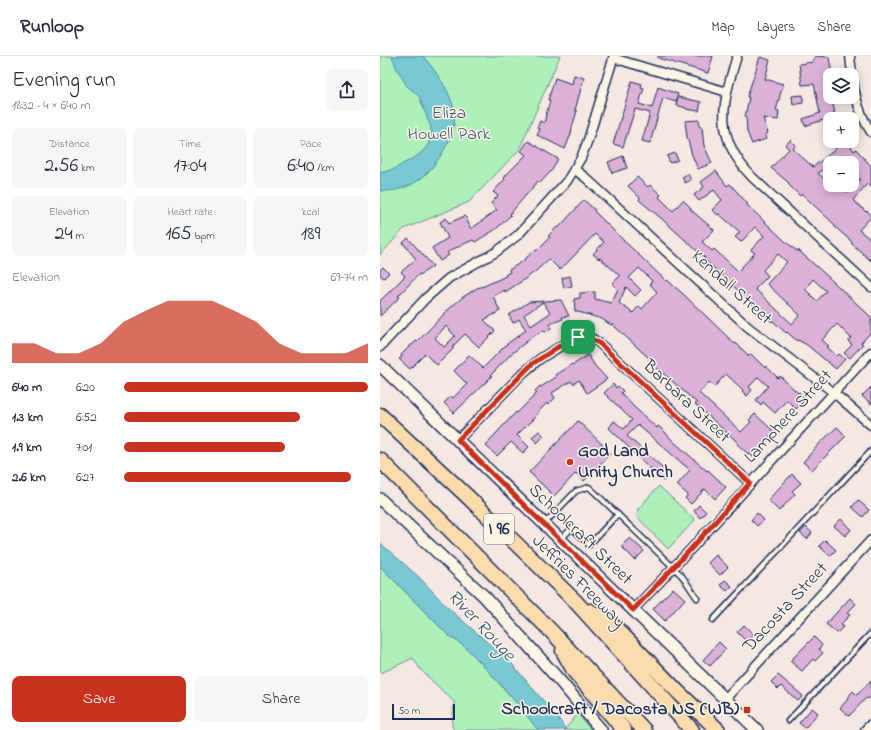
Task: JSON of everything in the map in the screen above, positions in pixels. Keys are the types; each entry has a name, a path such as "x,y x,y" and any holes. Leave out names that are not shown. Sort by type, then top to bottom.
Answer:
{"highway":[{"name":"Jeffries Freeway","path":"380,416 467,496 574,601 692,730"},
{"name":"I 96","path":"380,460 552,632 644,730"},
{"path":"574,601 616,628 678,692 718,730"},
{"path":"552,632 574,671 624,730"}],"main road":[{"name":"Schoolcraft Street","path":"380,365 757,730"},
{"path":"380,499 485,597 560,681 601,730"}],"street":[{"path":"737,56 727,92 724,110 726,131 732,149 744,168 871,287"},
{"path":"850,56 854,90 858,108 871,132"},
{"path":"380,347 426,298 449,278 496,252 518,235 561,188 581,158 588,140 613,57 727,92"},
{"name":"Kendall Street","path":"574,169 586,178 748,327 833,392 871,425"},
{"name":"Barbara Street","path":"458,440 532,364 570,339 586,337 593,339 617,360 750,483"},
{"name":"Lamphere Street","path":"633,610 871,352"},
{"name":"Dacosta Street","path":"725,699 871,540"},
{"path":"865,730 871,724"}],"lane":[{"path":"713,620 871,451"},
{"path":"544,524 576,491 589,486 682,576 697,598"},
{"path":"560,540 572,528 589,544 618,514"},
{"path":"788,721 871,633"}],"green space":[{"name":"Eliza Howell Park","path":"380,56 560,56 519,150 469,202 404,229 380,255"},
{"path":"659,486 695,520 668,549 637,517 638,509"},
{"path":"380,566 448,635 464,646 481,663 522,709 538,730 455,730 452,727 454,702 421,670 413,658 380,672"},
{"path":"578,714 591,730 564,730"}],"water":[{"path":"392,56 423,56 437,74 450,97 453,104 454,121 453,130 447,144 440,157 427,173 411,185 391,191 380,191 380,173 394,169 417,156 426,148 431,139 431,128 419,96 407,86 397,69"},
{"path":"380,543 419,577 447,607 511,663 558,718 566,730 538,730 522,709 481,663 464,646 448,635 380,566"}],"building":[{"path":"658,56 713,56 708,73 658,58"},
{"path":"815,56 829,57 831,68 823,68 823,104 833,104 835,112 823,112 823,120 805,126 803,119 820,113 814,84 802,85 799,64 813,62 813,59"},
{"path":"760,57 770,60 765,79 783,84 776,111 779,111 778,120 763,118 768,133 765,135 766,139 752,144 747,132 745,117 749,97 747,97"},
{"path":"574,75 584,78 575,110 577,111 571,134 565,149 537,135 540,129 537,128 540,121 544,123 550,100 548,100 555,78 572,84"},
{"path":"632,81 642,84 641,87 644,88 639,104 652,108 658,87 678,94 676,102 663,98 650,143 642,141 650,113 635,109 623,147 613,144"},
{"path":"803,95 803,103 793,105 792,96"},
{"path":"678,97 701,102 699,111 686,109 676,105"},
{"path":"699,120 700,127 702,127 704,146 712,163 698,169 687,137 685,121"},
{"path":"791,140 796,145 793,149 813,167 823,159 823,169 818,173 823,178 823,192 859,192 859,156 827,156 836,149 835,148 852,148 854,151 856,149 871,166 871,187 867,184 853,200 871,215 871,217 859,230 871,240 871,261 802,194 800,196 788,184 789,183 771,168 789,149 785,145"},
{"path":"528,141 558,159 552,170 540,183 538,181 510,214 511,215 496,229 475,242 473,240 451,250 447,253 449,255 440,261 432,248 448,238 440,222 446,218 449,223 465,216 471,229 497,210 491,203 498,196 493,192 505,179 504,178 507,174 526,155 521,151"},
{"path":"675,153 678,160 670,163 667,156"},
{"path":"623,156 627,168 612,173 608,162"},
{"path":"716,171 727,186 730,184 747,203 747,205 786,242 797,251 798,250 871,317 871,332 861,343 863,344 850,358 844,353 852,345 848,341 851,338 837,324 822,340 837,356 839,354 845,359 836,369 807,345 798,340 797,341 773,321 772,322 704,259 705,258 639,200 640,198 628,186 637,177 648,187 650,185 661,195 659,197 673,211 683,200 691,208 690,209 714,230 702,242 712,251 714,249 738,271 755,253 751,250 764,236 755,227 741,242 735,237 740,232 712,210 722,200 714,190 699,201 694,195 704,187 701,182","holes":["778,254 787,262 767,284 800,315 792,324 755,289 768,276 763,270","813,279 826,291 817,301 805,289"]},
{"path":"688,174 691,180 685,183 682,177"},
{"path":"584,200 666,281 667,280 682,293 735,344 736,343 749,356 751,354 778,378 780,376 806,399 796,409 787,400 775,413 763,402 761,405 756,400 768,386 758,377 749,387 752,390 747,396 742,391 743,390 726,374 714,387 709,382 699,393 741,432 751,422 749,420 755,414 774,432 753,457 737,444 738,443 734,439 695,404 697,403 657,368 650,361 651,360 612,324 611,325 602,319 575,311 574,299 580,298 580,293 595,292 595,299 611,303 618,289 612,284 620,276 600,258 599,259 593,254 604,242 595,234 560,270 549,259 522,281 505,292 505,290 493,296 500,311 484,320 495,331 479,347 465,334 452,347 454,348 437,365 425,354 410,369 399,359 411,345 416,341 417,342 449,309 463,297 477,288 506,276 505,275 510,272 509,270 523,261 535,250 536,251 550,237 548,236 557,227 558,228","holes":["639,268 652,281 650,284 657,292 642,309 639,306 633,313 619,303 626,287 635,296 641,290 629,278","446,326 455,336 444,347 435,338"]},
{"path":"408,238 433,266 420,275 419,274 398,296 400,297 380,316 380,301 405,276 401,272 416,259 403,243"},
{"path":"383,267 389,273 384,278 380,275 380,270"},
{"path":"570,276 572,286 564,288 562,278"},
{"path":"561,300 569,316 562,317 563,319 550,324 551,328 545,332 544,330 531,338 511,354 491,375 492,376 454,413 444,403 451,396 453,398 467,384 454,371 469,355 483,368 507,344 526,330 519,319 513,323 509,315 529,302","holes":["543,302 550,313 531,326 524,315"]},
{"path":"588,355 595,366 607,379 587,393 579,380 573,384 571,381 552,393 555,398 548,405 547,403 517,435 529,447 523,453 511,442 497,456 486,446 516,412 517,413 537,393 535,391 540,386 541,387 556,377 555,375"},
{"path":"613,384 616,388 618,386 623,391 621,393 657,428 658,426 664,431 673,441 726,487 715,499 705,489 691,504 685,498 688,495 677,485 690,470 638,425 627,436 670,474 663,481 609,428 614,421 624,429 632,420 604,393"},
{"path":"871,387 871,404 862,396"},
{"name":"God Land Unity Church","path":"578,421 611,453 584,481 576,473 554,496 529,472"},
{"path":"837,427 846,436 812,470 803,462"},
{"path":"539,431 544,436 537,443 532,437"},
{"path":"792,474 801,483 792,491 795,494 779,511 768,500"},
{"path":"858,500 869,510 863,517 852,507"},
{"path":"699,505 706,512 700,518 694,511"},
{"path":"757,513 764,520 757,526 751,520"},
{"path":"841,519 851,530 845,536 834,526"},
{"path":"806,527 812,533 807,539 800,533"},
{"path":"630,538 644,551 635,560 621,546"},
{"path":"825,540 836,550 830,556 819,546"},
{"path":"716,555 728,567 720,575 708,563"},
{"path":"725,580 732,586 727,591 720,585"},
{"path":"673,588 685,599 665,621 653,609"},
{"path":"850,598 856,604 847,613 850,615 841,624 843,627 837,633 826,624"},
{"path":"744,625 754,635 747,642 737,632"},
{"path":"814,637 822,645 819,649 823,653 815,661 813,659 802,671 790,661"},
{"path":"719,642 726,649 710,666 703,660"},
{"path":"778,675 803,696 798,701 781,686 778,689 771,682"},
{"path":"871,680 871,696 868,699 866,698 849,716 840,708 853,691 857,695"},
{"path":"812,708 818,713 805,728 799,723"}],"place":[{"name":"God Land Unity Church","path":"570,462"},
{"name":"Schoolcraft / Dacosta NS (WB)","path":"747,710"}],"route":[{"path":"578,337 593,339 599,343 750,483 714,524 633,610 458,440 532,364 570,339 578,337"}],"water label":[{"name":"River Rouge","path":"481,626"}]}
